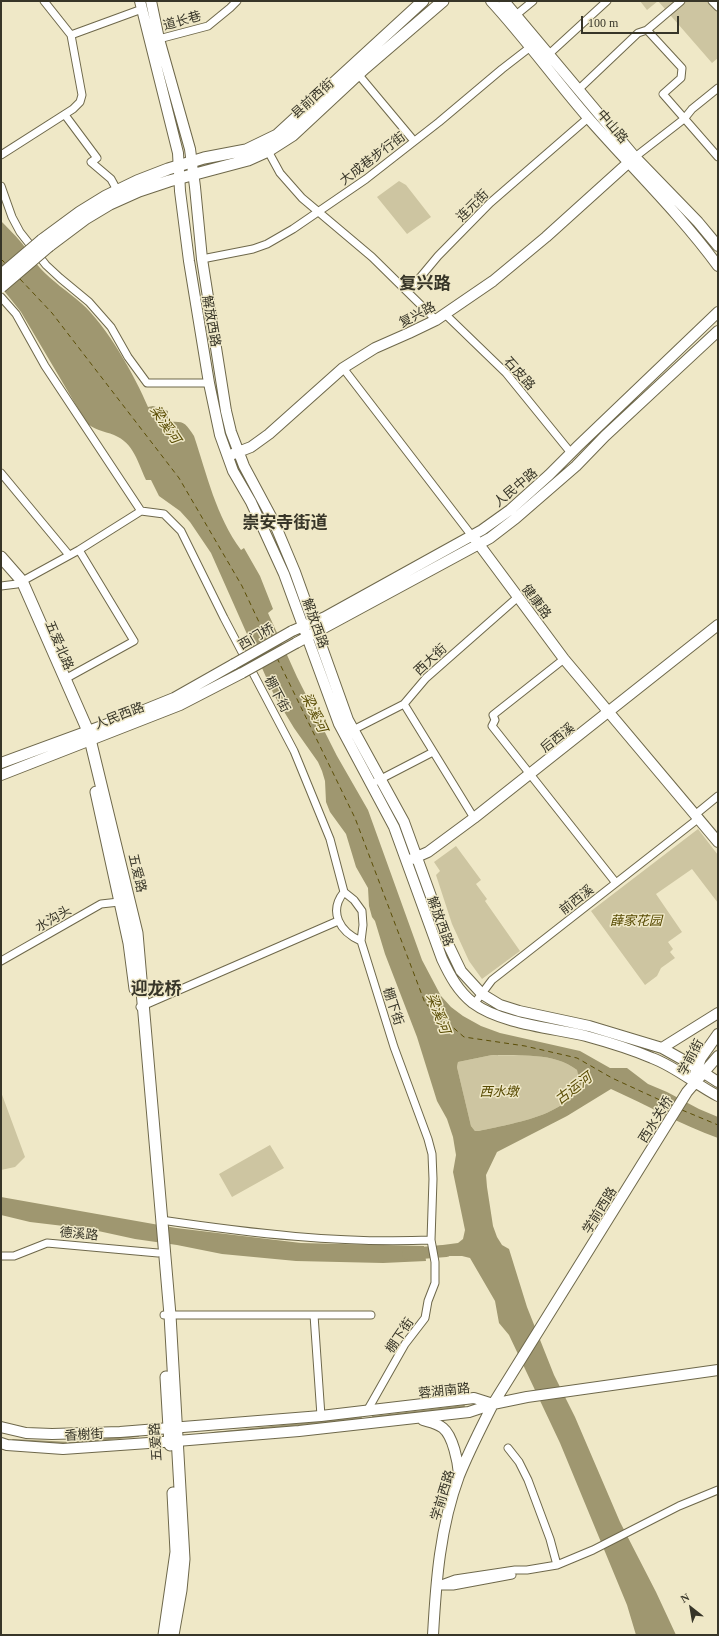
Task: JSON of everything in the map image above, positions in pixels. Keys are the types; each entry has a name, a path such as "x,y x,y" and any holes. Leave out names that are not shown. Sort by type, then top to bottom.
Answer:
{"main road":[{"name":"解放西路","path":"151,1 154,40 178,153 179,178 188,262 209,383 220,435 233,471 251,502 284,574 303,625 312,634 376,782 449,976 460,991 474,1004 496,1015 587,1037 647,1056 681,1072 718,1096"},
{"name":"县前西街","path":"46,243 80,212 117,190 178,166 246,150 277,134 423,1"},
{"name":"县前西街","path":"46,243 110,204 139,191 179,178 248,160 268,151 293,134 358,74 443,1"},
{"name":"中山路","path":"491,1 534,44 548,55 578,90 632,160 718,266"},
{"name":"中山路","path":"504,1 516,15 534,44 588,118 693,217 718,246"},
{"name":"解放西路","path":"141,5 190,149 202,259 226,411 238,452 274,522 295,572 313,621 312,634 339,724 376,782 404,822 461,971 482,994 500,1005 519,1011 589,1026 662,1048 718,1082"},
{"name":"复兴路","path":"227,456 251,447 269,434 343,368 375,348 436,320 493,281 546,237 632,160"},
{"path":"1,274 46,243"},
{"path":"1,287 46,243"},
{"name":"人民中路","path":"292,631 303,625 325,617 472,536 510,510 549,475 718,312"},
{"name":"人民中路","path":"296,643 490,538 516,518 576,466 605,436 718,331"},
{"name":"健康路","path":"472,536 564,660 718,842"},
{"name":"五爱路","path":"1,557 20,582 65,679 87,736 138,933 141,1007 159,1248 167,1315 172,1427 184,1559 181,1590 173,1635"},
{"name":"五爱北路","path":"1,566 20,582 87,736"},
{"name":"后西溪","path":"407,861 428,852 474,818 718,626"},
{"name":"西门桥","path":"234,664 292,631"},
{"name":"西门桥","path":"242,672 296,643"},
{"name":"人民西路","path":"1,775 132,715 174,698 234,664"},
{"name":"人民西路","path":"1,763 180,705 242,672"},
{"name":"五爱路","path":"87,736 141,1007"},
{"path":"662,1048 718,1013"},
{"name":"学前街","path":"701,1071 701,1058 718,1034"},
{"name":"学前街","path":"687,1092 701,1071 718,1056"},
{"name":"西水关桥","path":"645,1160 687,1092"},
{"name":"学前西路","path":"433,1635 436,1586 441,1547 459,1476 493,1404 645,1160"},
{"path":"493,1404 527,1397 718,1370"},
{"name":"蓉湖南路","path":"1,1427 26,1432 52,1434 120,1432 322,1416 474,1398 493,1404"},
{"name":"蓉湖南路","path":"173,1441 417,1419 469,1412 493,1404"},
{"path":"367,1411 368,1424"},
{"path":"417,1419 435,1423 444,1428 451,1439 458,1464 459,1476"},
{"name":"五爱路","path":"164,1635 176,1552 173,1441"},
{"name":"香榭街","path":"1,1443 7,1445 63,1448 173,1441"}],"street":[{"path":"1,155 65,115 80,102 82,95 71,35 44,1"},
{"name":"道长巷","path":"154,40 208,26 237,1"},
{"path":"516,15 533,1"},
{"path":"548,55 607,1"},
{"path":"578,90 638,33 647,30 681,1"},
{"path":"712,1 718,7"},
{"path":"71,35 141,5"},
{"path":"647,30 682,68 681,78 663,94 717,155"},
{"name":"大成巷步行街","path":"202,259 253,249 266,244 293,229 366,179 534,44"},
{"path":"358,74 414,141"},
{"path":"632,160 684,119 692,109 718,88"},
{"path":"65,115 96,158 91,162 111,179 117,190"},
{"name":"连元街","path":"408,292 438,256 490,203 588,118"},
{"path":"268,151 280,173 302,198 372,257 436,320"},
{"path":"1,186 12,217 20,232 46,265 90,302 111,327 128,357 147,383 209,383"},
{"path":"1,297 16,314 45,366 141,511 78,550 20,582 1,586"},
{"name":"石皮路","path":"445,314 506,373 571,453"},
{"name":"健康路","path":"343,368 472,536"},
{"path":"1,474 69,555"},
{"name":"棚下街","path":"141,511 164,514 181,531 224,618 294,751 330,839 344,892 354,900 362,911 363,924 361,941 394,1047 428,1139 432,1154 433,1180 431,1240 435,1262 435,1283 428,1301 425,1318 405,1344 367,1411"},
{"path":"65,679 134,641 78,550"},
{"name":"西大街","path":"353,730 404,704 426,678 518,596"},
{"path":"564,660 493,715 495,720 492,726 616,883"},
{"path":"404,704 474,818"},
{"path":"376,782 433,752"},
{"name":"前西溪","path":"474,1004 492,980 616,883 697,816 718,796"},
{"path":"344,892 340,897 338,921 342,929 361,941"},
{"name":"水沟头","path":"1,961 101,904 119,902"},
{"path":"141,1007 338,921"},
{"path":"158,1219 276,1235 387,1242 431,1240"},
{"name":"德溪路","path":"1,1256 14,1256 46,1243 159,1248"},
{"path":"167,1315 371,1315"},
{"path":"314,1315 322,1416"},
{"path":"508,1448 519,1462 528,1480 550,1539 557,1565"},
{"path":"436,1586 453,1586 557,1565 679,1506 718,1490"}],"green space":[{"path":"640,1 658,1 647,10"},
{"path":"658,1 718,1 718,58 712,63"},
{"path":"399,181 406,185 431,217 407,234 377,197"},
{"name":"薛家花园","path":"698,829 718,855 718,903 692,869 656,894 682,932 668,942 673,949 670,952 675,958 661,968 657,976 645,985 591,911"},
{"path":"456,846 481,880 476,884 487,899 485,901 520,951 482,979 469,961 452,924 436,875 440,871 434,862"},
{"name":"西水墩","path":"492,1055 525,1055 558,1060 577,1070 577,1085 571,1097 559,1107 543,1114 508,1125 475,1131 471,1126 457,1067 458,1062"},
{"path":"1,1092 25,1157 15,1167 1,1170"},
{"path":"270,1145 284,1168 232,1197 219,1174"}],"water":[{"name":"梁溪河","path":"1,221 25,247 40,268 81,303 101,325 128,367 148,407 153,406 168,411 168,422 184,423 194,436 213,495 225,523 241,550 244,548 260,576 273,609 268,613 297,677 337,756 368,810 422,960 441,996 451,1007 463,1016 481,1026 500,1033 580,1051 610,1068 627,1068 648,1084 718,1117 718,1138 677,1121 611,1089 567,1116 497,1152 486,1175 493,1226 502,1245 509,1249 527,1307 554,1375 575,1417 620,1522 676,1635 636,1635 627,1605 560,1443 509,1335 499,1323 495,1301 470,1258 462,1256 437,1256 435,1246 458,1243 463,1239 465,1230 453,1172 456,1155 453,1137 447,1119 437,1101 417,1037 385,954 375,921 372,917 369,906 368,888 356,867 346,834 330,812 326,802 325,781 318,762 294,728 274,695 211,553 190,522 180,511 159,496 151,480 146,480 138,460 131,448 121,439 92,427 86,422 21,312 1,287","holes":["492,1055 525,1055 558,1060 577,1070 577,1085 571,1097 559,1107 543,1114 508,1125 475,1131 471,1126 457,1067 458,1062"]},
{"path":"1,1197 176,1228 301,1243 424,1246 426,1261 383,1263 296,1261 222,1254 177,1245 135,1239 89,1229 30,1222 1,1215"}],"waterway":[{"path":"408,1254 446,1251"},
{"path":"373,1417 464,1406"},
{"path":"213,1433 361,1418"},
{"path":"13,1440 70,1443 138,1436"}],"ferry route":[{"path":"1,259 5,263"},
{"path":"20,279 52,313 179,478 242,586 267,639"},
{"path":"277,658 355,818 425,1003 464,1037 525,1046 577,1058 612,1078 673,1106"},
{"path":"682,1110 718,1125"}],"district":[{"name":"复兴路","path":"425,283"},
{"name":"崇安寺街道","path":"285,522"},
{"name":"迎龙桥","path":"156,988"}],"water label":[{"name":"古运河","path":"573,1088"}]}
